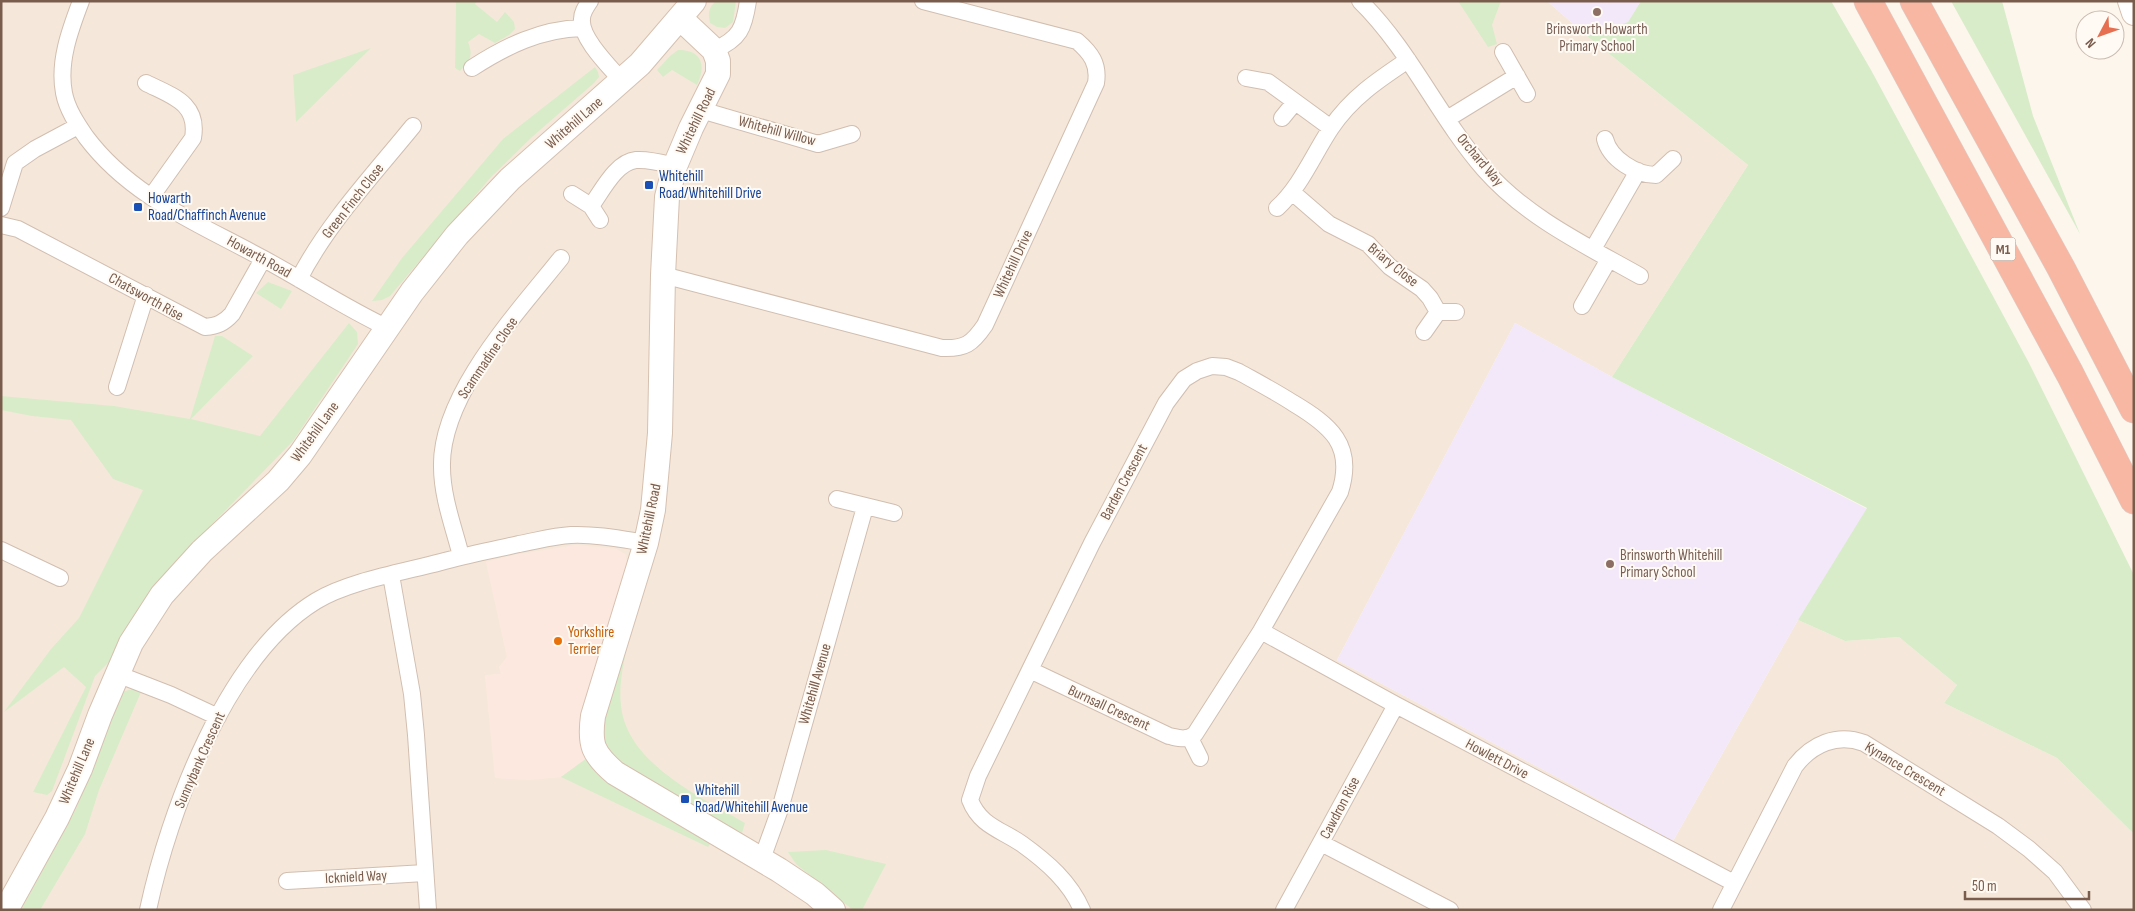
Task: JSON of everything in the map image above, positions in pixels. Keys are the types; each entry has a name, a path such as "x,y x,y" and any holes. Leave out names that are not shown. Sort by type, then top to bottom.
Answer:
{"highway":[{"name":"M1","path":"1868,1 2070,374 2134,500"},
{"path":"1914,1 2061,268 2134,409"}],"main road":[{"path":"2130,1 2134,13"},
{"path":"687,10 714,50"},
{"name":"Whitehill Lane","path":"6,910 57,818 80,769 131,643 162,595 202,551 262,497 290,466 439,257 477,212 510,179 640,64 687,10"},
{"name":"Whitehill Road","path":"714,50 718,61 718,74 675,166 666,205 658,469 653,510 646,543 593,716 591,742 595,753 615,773 762,859 815,894 833,910"}],"street":[{"name":"Howarth Road","path":"82,1 67,38 63,70 64,93 78,126 98,152 131,184 151,198 364,317 388,328"},
{"path":"590,1 582,18 582,28 604,60 622,81"},
{"path":"714,50 734,39 741,32 745,22 748,1"},
{"name":"Whitehill Drive","path":"663,275 942,348 956,349 976,339 985,325 1047,191 1096,83 1098,72 1091,55 1077,41 922,1"},
{"name":"Orchard Way","path":"1360,1 1389,32 1478,162 1503,189 1548,224 1640,276"},
{"path":"472,68 512,44 548,32 582,28"},
{"path":"1503,52 1528,94"},
{"path":"1277,208 1292,192 1331,128 1360,94 1408,60"},
{"path":"1447,119 1517,76"},
{"path":"1246,78 1268,82 1331,128"},
{"path":"146,83 181,100 189,109 194,119 195,129 193,138 151,198"},
{"path":"1282,118 1295,102"},
{"name":"Whitehill Willow","path":"701,110 818,144 852,134"},
{"path":"1,208 7,170 24,156 78,126"},
{"name":"Green Finch Close","path":"299,279 310,257 325,236 413,126"},
{"path":"1605,139 1607,147 1614,156 1648,175 1656,175 1673,159"},
{"path":"590,206 617,170 626,163 636,160 675,166"},
{"path":"1593,249 1638,171"},
{"name":"Briary Close","path":"1292,192 1329,224 1368,244 1390,266 1422,289 1438,312"},
{"path":"572,194 590,206 600,220"},
{"name":"Chatsworth Rise","path":"1,224 18,229 146,295 195,324 205,327 214,327 225,322 232,314 263,259"},
{"name":"Scammadine Close","path":"461,556 443,485 442,459 446,433 461,397 476,371 500,336 561,258"},
{"path":"1582,306 1609,258"},
{"path":"117,387 146,295"},
{"path":"1424,332 1438,312 1456,312"},
{"name":"Barden Crescent","path":"1082,910 1077,898 1044,860 978,816 970,800 978,776 1092,543 1166,403 1184,379 1212,366 1226,367 1239,372 1318,418 1330,429 1340,443 1344,460 1345,477 1340,492 1262,631"},
{"path":"837,499 894,513"},
{"name":"Whitehill Avenue","path":"762,859 780,808 865,507"},
{"name":"Sunnybank Crescent","path":"148,910 156,876 174,821 194,766 218,717 252,662 295,617 314,602 328,594 461,556 569,535 592,535 646,543"},
{"path":"1,550 60,578"},
{"path":"391,575 412,694 428,910"},
{"path":"1200,758 1190,738 1203,724 1262,631"},
{"name":"Howlett Drive","path":"1262,631 1396,705 1734,883"},
{"name":"Burnsall Crescent","path":"1030,670 1169,736 1181,739 1190,738"},
{"path":"117,674 171,694 218,717"},
{"name":"Cawdron Rise","path":"1284,910 1396,705"},
{"name":"Kynance Crescent","path":"1721,910 1798,762 1812,749 1823,743 1844,739 1864,743 2014,838 2055,872 2083,910"},
{"path":"1321,843 1450,910"},
{"name":"Icknield Way","path":"287,881 425,874"}],"shaded area":[{"path":"1,1 1547,1 1587,36 1748,165 1612,377 1515,323 1337,660 1673,841 1798,620 1845,641 1899,637 1957,685 1944,703 2057,758 2134,834 2134,910 1,910"},
{"name":"Brinsworth Howarth Primary School","path":"1547,1 1641,1 1628,22 1587,36"},
{"name":"Brinsworth Whitehill Primary School","path":"1515,323 1612,377 1867,509 1798,620 1673,841 1337,660"},
{"path":"576,545 616,549 625,554 628,566 587,758 561,777 529,780 495,778 485,675 501,674 499,667 507,657 486,562 514,555"}],"green space":[{"path":"456,1 477,1 475,4 497,22 505,12 514,22 515,29 495,43 479,34 468,42 471,51 470,58 460,71 455,68"},
{"path":"716,1 736,1 733,22 725,28 717,27 710,23 709,11"},
{"path":"1458,1 1501,1 1492,25 1497,44 1488,47"},
{"path":"1641,1 1831,1 1871,70 2029,363 2134,575 2134,834 2057,758 1944,703 1957,685 1899,637 1845,641 1798,620 1867,508 1612,377 1748,165 1587,36 1628,22"},
{"path":"1951,1 2002,1 2033,116 2080,234"},
{"path":"371,48 296,122 293,75"},
{"path":"678,50 693,53 700,60 702,66 697,85 672,70 663,77 657,70"},
{"path":"595,67 599,77 594,83 532,137 491,177 390,296 382,300 372,301 402,258 503,139"},
{"path":"268,282 292,291 281,309 256,293"},
{"path":"349,323 357,332 358,344 293,441 180,557 114,657 95,676 52,791 47,795 33,792 86,687 64,667 4,712 51,649 79,618 143,490 113,479 71,420 32,416 1,410 1,396 114,406 190,419 215,336 222,336 253,356 191,419 260,436"},
{"path":"631,629 623,667 620,696 626,726 636,744 668,776 688,790 745,823 742,833 687,804 642,777 609,750 602,739 603,717 617,668"},
{"path":"133,689 141,692 99,790 85,834 40,910 21,910 76,809 120,696 125,691"},
{"path":"587,758 712,841 708,847 561,777"},
{"path":"826,850 886,864 862,910 853,910 796,864 788,852"}],"place":[{"name":"Brinsworth Howarth Primary School","path":"1597,12"},
{"name":"Whitehill Road/Whitehill Drive","path":"649,185"},
{"name":"Howarth Road/Chaffinch Avenue","path":"138,207"},
{"name":"Brinsworth Whitehill Primary School","path":"1610,564"},
{"name":"Yorkshire Terrier","path":"558,641"},
{"name":"Whitehill Road/Whitehill Avenue","path":"685,799"}]}
